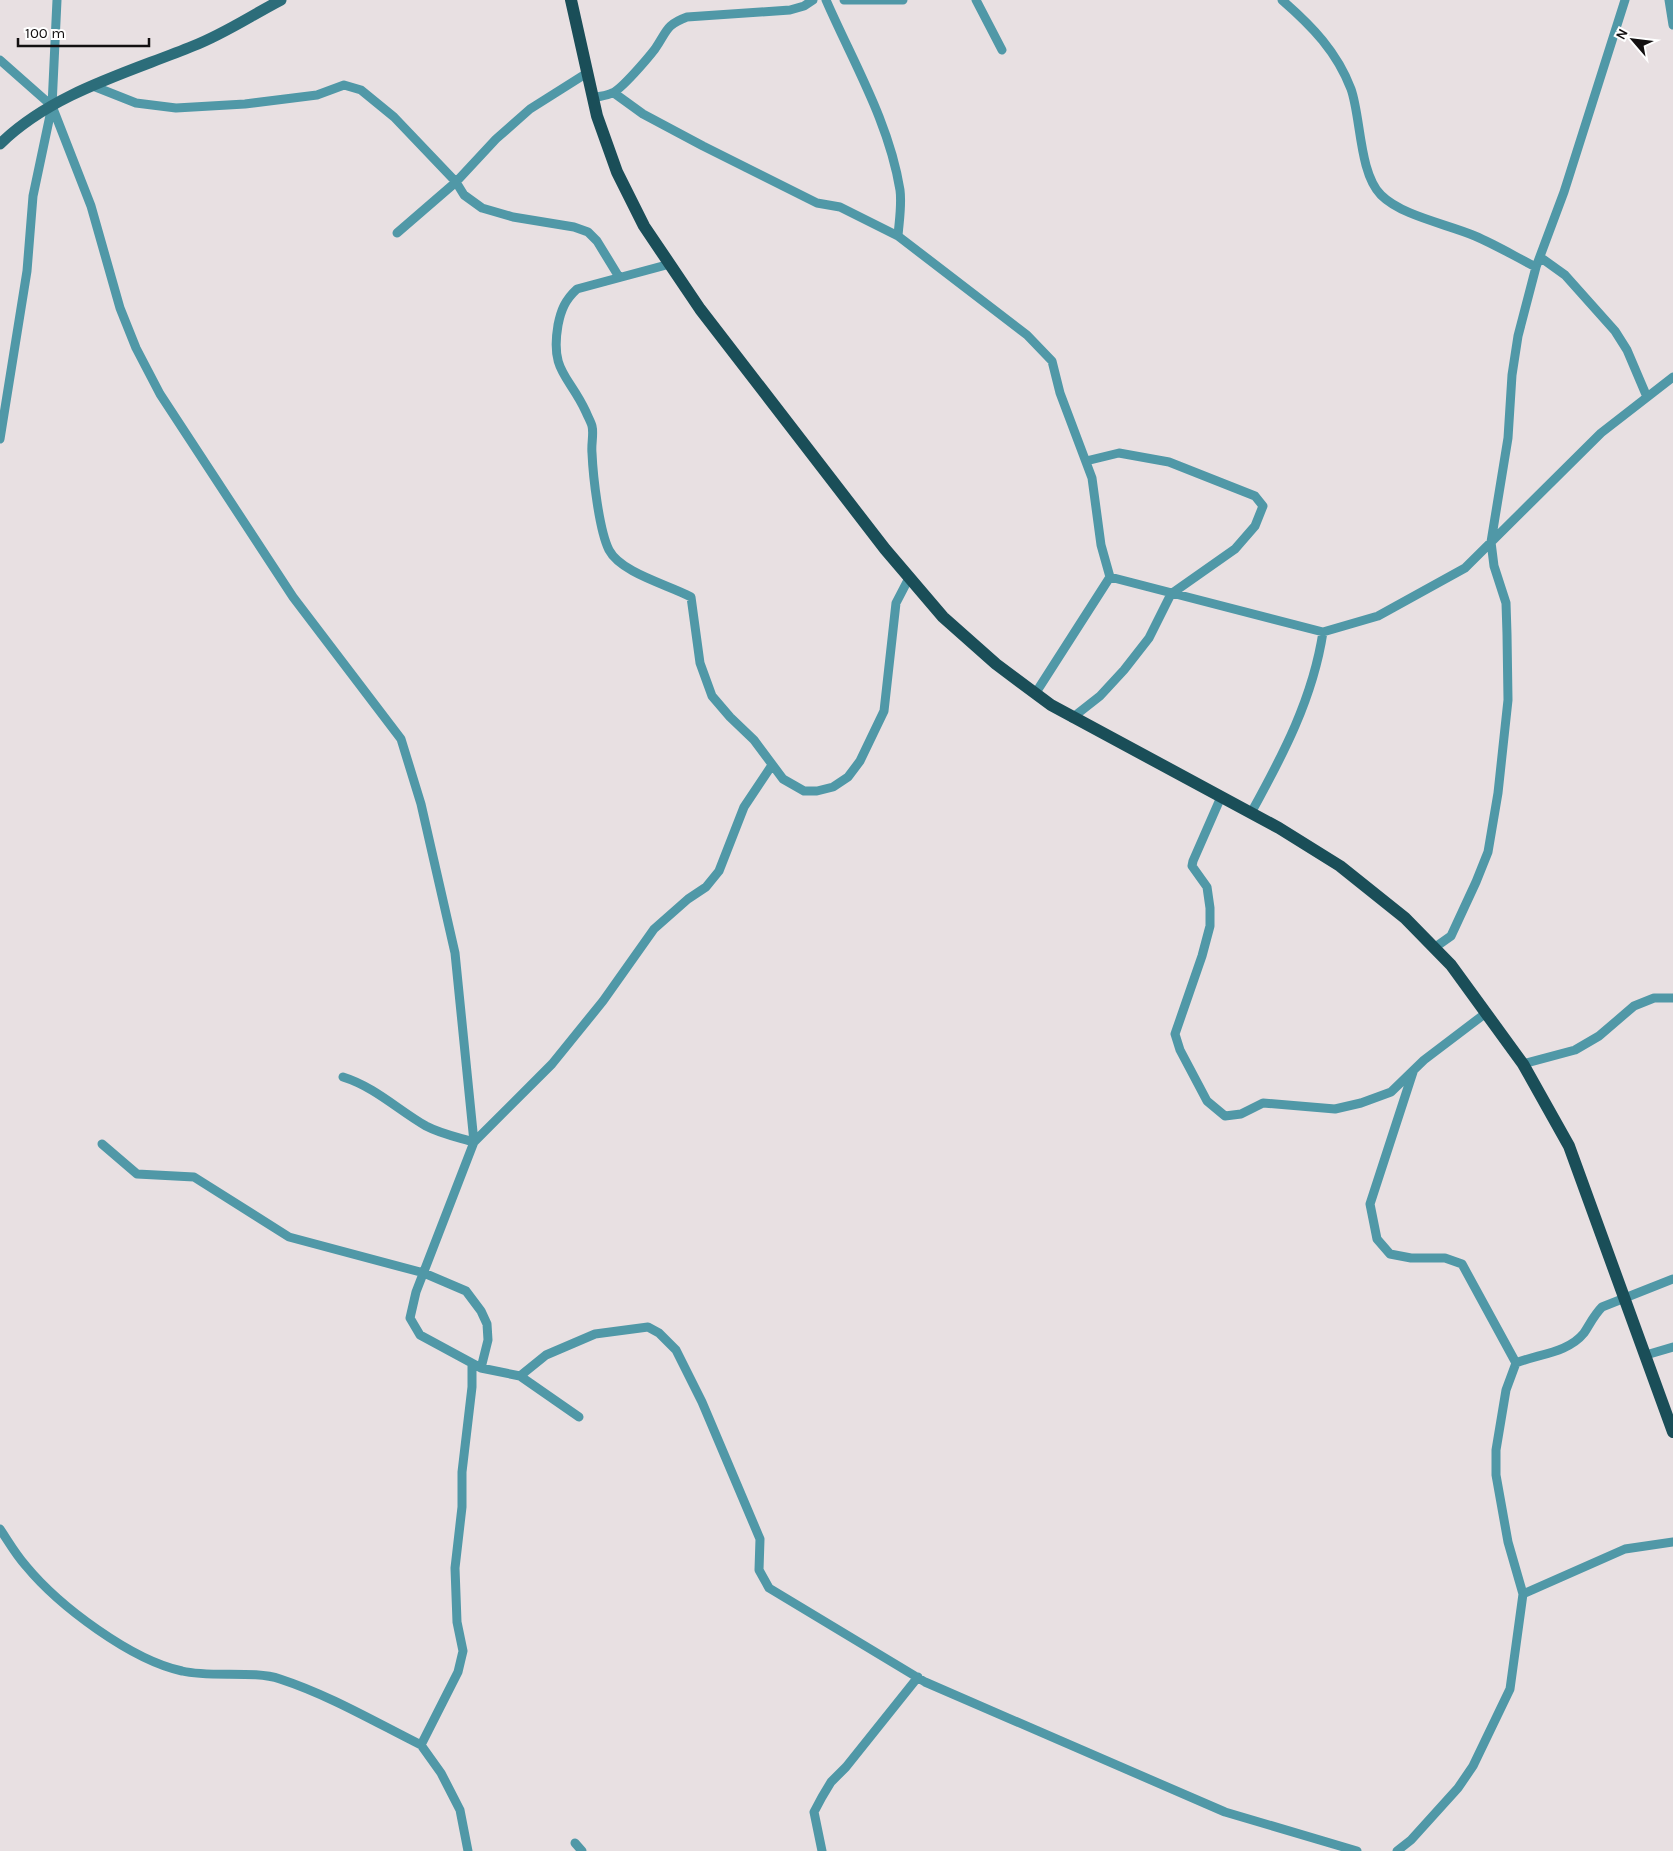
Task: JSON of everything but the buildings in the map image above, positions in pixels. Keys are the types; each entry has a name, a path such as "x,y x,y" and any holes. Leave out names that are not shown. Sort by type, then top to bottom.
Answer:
{"main road":[{"path":"571,0 597,116 617,172 644,226 700,309 908,578 943,617 996,664 1035,694 1072,718 1251,813 1340,866 1405,918 1451,965 1524,1064 1569,1146 1673,1432"}],"street":[{"path":"0,439 26,271 33,196 52,106 57,0"},
{"path":"0,144 10,134 52,106 93,86 196,45 281,0"},
{"path":"593,98 614,93 644,63 656,48 664,31 673,22 686,17 790,10 804,6 813,0"},
{"path":"826,0 849,54 880,116 900,192 898,236"},
{"path":"844,0 903,0"},
{"path":"976,0 1002,50"},
{"path":"1282,0 1322,37 1337,59 1352,91 1359,133 1370,174 1380,194 1404,210 1476,237 1536,267"},
{"path":"1434,948 1452,936 1476,882 1488,852 1498,793 1508,700 1507,634 1506,603 1494,566 1491,542 1508,438 1512,376 1518,336 1536,267 1564,192 1625,0"},
{"path":"1669,0 1673,26"},
{"path":"0,60 52,106 91,206 120,308 136,348 160,394 202,462 293,597 401,739 421,804 455,953 474,1142"},
{"path":"397,233 456,182 496,139 530,109 587,73"},
{"path":"93,86 136,103 176,108 245,104 317,95 344,85 361,90 394,117 456,182 464,195 482,208 513,217 574,227 588,232 597,241 619,277"},
{"path":"614,93 644,114 703,146 817,203 840,206 898,236 1027,335 1052,361 1060,393 1092,478 1101,545 1110,577 1035,694"},
{"path":"1540,257 1565,275 1615,331 1627,350 1647,397"},
{"path":"670,264 577,289 567,298 561,312 556,340 556,359 562,374 581,402 592,426 592,454 599,506 609,550 616,559 633,571 691,597 700,663 712,696 754,740 783,779 804,791 817,791 833,787 848,777 860,761 884,711 896,603 908,578"},
{"path":"1110,577 1323,632 1378,616 1465,568 1601,433 1673,378"},
{"path":"1072,718 1100,696 1124,670 1149,638 1172,594 1235,548 1255,526 1263,506 1259,498 1169,462 1119,453 1086,461"},
{"path":"1251,813 1286,748 1311,686 1318,662 1323,632"},
{"path":"579,1417 520,1376 472,1364 420,1335 415,1330 411,1312 424,1272 474,1142 552,1064 603,1001 654,929 688,899 706,887 719,871 744,807 772,765"},
{"path":"1221,797 1192,866 1207,888 1210,926 1202,956 1175,1034 1180,1050 1207,1101 1225,1116 1241,1114 1263,1104 1335,1109 1361,1103 1391,1092 1424,1060 1486,1013"},
{"path":"1524,1064 1575,1050 1599,1036 1634,1006 1654,998 1673,998"},
{"path":"1413,1072 1370,1204 1377,1239 1390,1254 1411,1258 1446,1258 1462,1264 1516,1363"},
{"path":"343,1077 359,1082 442,1134 474,1142"},
{"path":"102,1144 137,1174 194,1177 289,1237 424,1272 466,1291 481,1310 487,1324 488,1340 482,1368"},
{"path":"1397,1851 1408,1847 1458,1788 1473,1766 1510,1689 1523,1594 1508,1542 1496,1475 1496,1450 1506,1390 1516,1363 1533,1356 1559,1351 1583,1334 1593,1315 1602,1307 1673,1279"},
{"path":"520,1376 546,1354 595,1334 648,1327 659,1332 676,1350 702,1402 760,1539 758,1570 769,1588 918,1677 1225,1812 1357,1851"},
{"path":"1646,1355 1673,1347"},
{"path":"421,1745 458,1672 463,1651 456,1622 455,1568 462,1508 462,1472 472,1388 472,1364"},
{"path":"0,1529 26,1566 42,1583 102,1632 140,1656 183,1671 278,1678 320,1696 421,1745 441,1773 460,1810 468,1851"},
{"path":"1523,1594 1625,1549 1673,1542"},
{"path":"822,1851 814,1812 822,1797 831,1782 846,1767 918,1677"},
{"path":"575,1843 582,1851"}]}
